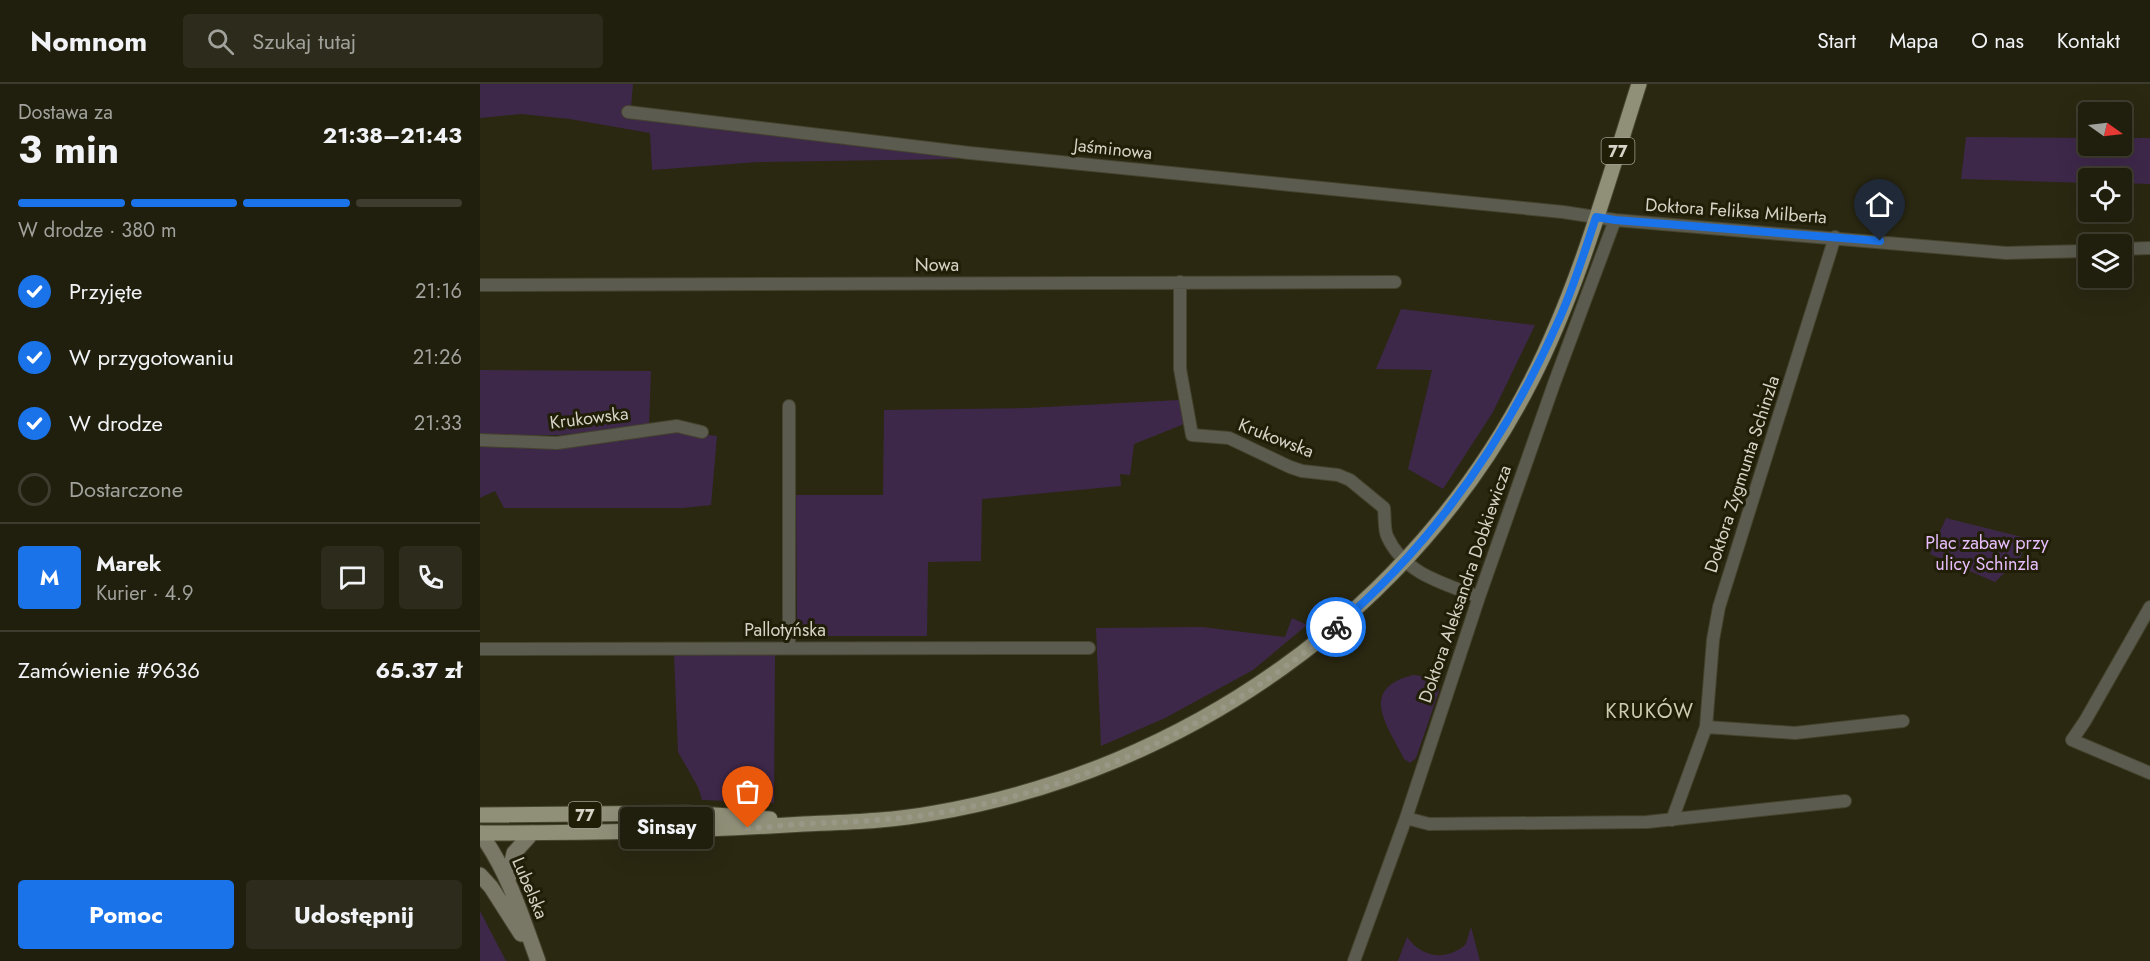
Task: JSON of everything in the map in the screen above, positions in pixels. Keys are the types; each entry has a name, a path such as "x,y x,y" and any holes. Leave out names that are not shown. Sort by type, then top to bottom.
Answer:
{"main road":[{"name":"77","path":"480,833 770,828 892,819 972,806 1066,780 1135,753 1219,710 1273,675 1341,622 1403,561 1435,526 1466,486 1514,412 1558,323 1596,217 1639,84"},
{"name":"77","path":"480,815 687,813 769,819 802,824"},
{"path":"480,833 504,815"},
{"name":"Lubelska","path":"480,833 508,880 538,961"},
{"path":"508,880 514,853 532,833"},
{"name":"Lubelska","path":"480,865 491,887 538,961"},
{"name":"Lubelska","path":"480,875 491,887"}],"street":[{"name":"Jaśminowa","path":"628,112 970,153 1596,217"},
{"name":"Doktora Feliksa Milberta","path":"1596,217 2006,253 2078,251"},
{"name":"Doktora Aleksandra Dobkiewicza","path":"1354,961 1407,818 1479,597 1555,381 1615,220"},
{"name":"Doktora Zygmunta Schinzla","path":"1672,820 1706,727 1713,640 1719,607 1835,237"},
{"path":"2132,249 2150,248"},
{"name":"Krukowska","path":"1180,282 1180,369 1192,435 1229,438 1290,467 1302,471 1338,475 1350,480 1384,508 1386,535 1403,561 1428,578 1479,597"},
{"name":"Nowa","path":"480,285 1395,282"},
{"path":"789,406 789,648"},
{"name":"Krukowska","path":"480,440 556,442 677,426 702,432"},
{"path":"2150,607 2072,740 2150,773"},
{"name":"Pallotyńska","path":"480,649 1089,648"},
{"path":"1706,727 1795,733 1903,720"},
{"path":"1407,818 1429,824 1464,825 1672,820 1845,801"}],"green space":[{"path":"480,84 633,84 631,107 958,146 957,159 758,162 652,170 650,133 570,119 521,114 480,118"},
{"path":"1966,137 2078,138 2078,156 2132,156 2132,138 2150,138 2150,184 2132,183 2132,168 2078,168 2078,183 1961,179"},
{"path":"1401,309 1535,325 1493,412 1443,489 1408,469 1432,370 1376,369"},
{"path":"480,370 651,371 649,425 561,435 480,435"},
{"path":"1179,400 1184,424 1134,444 1130,475 1120,474 1121,486 982,499 981,561 928,562 927,636 797,636 796,495 883,495 884,410 1027,408"},
{"path":"675,431 717,436 711,505 683,508 504,508 495,491 480,498 480,445"},
{"name":"Plac zabaw przy ulicy Schinzla","path":"1946,518 2026,538 2021,557 1995,582 1930,554"},
{"path":"1292,618 1307,625 1253,670 1165,718 1101,746 1096,628 1202,627 1285,637"},
{"path":"775,654 774,803 702,800 698,787 678,752 674,655"},
{"path":"1413,675 1430,680 1439,687 1439,691 1416,758 1410,763 1404,759 1390,734 1382,710 1382,699 1386,689 1396,681"},
{"path":"480,911 506,961 480,961"},
{"path":"1471,927 1480,961 1398,961 1407,937 1427,953 1442,955 1465,945"}],"way so far":[{"path":"748,828 866,822 922,815 991,802 1076,777 1144,749 1219,710 1297,658 1336,627"}],"place":[{"name":"Sinsay","path":"748,828"}],"district":[{"name":"KRUKÓW","path":"1650,711"}],"route":[{"path":"1336,627 1403,561 1450,508 1477,472 1527,387 1551,339 1571,291 1596,217 1880,241"}]}
